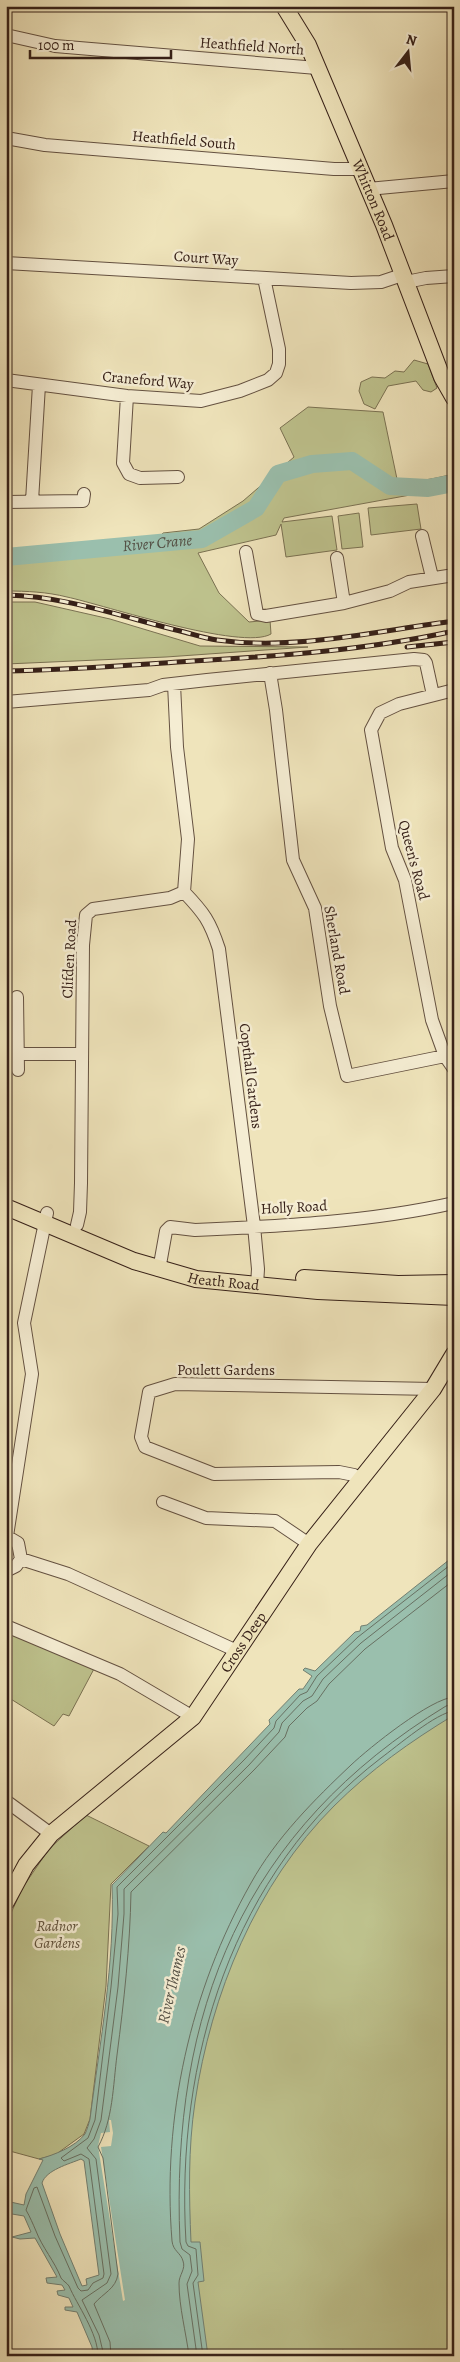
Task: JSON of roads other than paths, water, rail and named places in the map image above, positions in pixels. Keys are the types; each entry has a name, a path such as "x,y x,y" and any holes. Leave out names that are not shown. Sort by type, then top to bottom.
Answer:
{"main road":[{"name":"Whitton Road","path":"284,6 308,45 318,68 404,278 442,377 454,398"},
{"name":"Heath Road","path":"6,1196 46,1218 160,1264 218,1271 257,1280 391,1295 454,1297"},
{"name":"Heath Road","path":"6,1207 76,1225 160,1264"},
{"name":"Heath Road","path":"257,1280 398,1284 454,1283"},
{"name":"Cross Deep","path":"6,1902 26,1865 51,1834 193,1717 309,1544 433,1389 454,1354"}],"street":[{"name":"Heathfield North","path":"6,35 55,46 318,68"},
{"name":"Heathfield South","path":"6,138 45,145 334,169 360,169"},
{"path":"368,189 454,181"},
{"name":"Court Way","path":"6,263 264,278 378,282 404,278 454,276"},
{"name":"Craneford Way","path":"6,380 127,396 202,401 240,391 268,380 276,373 279,364 279,349 264,278"},
{"path":"32,501 39,385"},
{"path":"127,396 123,463 129,474 140,478 178,477"},
{"path":"6,502 83,501 84,494"},
{"path":"422,536 432,577"},
{"path":"246,552 257,614 266,616 344,603 432,577 454,575"},
{"path":"337,558 344,603"},
{"path":"6,702 149,690 163,685 419,659 426,663 433,695"},
{"name":"Sherland Road","path":"270,673 293,860 315,908 330,1006 347,1076 445,1056"},
{"path":"174,684 177,747 188,839 184,892"},
{"name":"Queen's Road","path":"454,690 399,704 380,713 371,730 392,848 405,880 432,1020 445,1056 454,1069"},
{"name":"Clifden Road","path":"76,1225 80,1202 83,945 86,915 93,909 170,898 184,892"},
{"name":"Copthall Gardens","path":"184,892 204,912 211,925 219,949 254,1226 257,1280"},
{"path":"17,997 18,1070"},
{"path":"18,1054 82,1054"},
{"name":"Holly Road","path":"160,1264 167,1228 195,1230 358,1219 406,1214 454,1203"},
{"path":"6,1571 16,1566 21,1559 18,1543 7,1536 32,1374 24,1323 46,1218"},
{"name":"Poulett Gardens","path":"362,1479 354,1474 339,1472 214,1474 154,1450 145,1446 141,1437 149,1392 176,1384 433,1389"},
{"path":"163,1502 206,1518 275,1521 309,1544"},
{"path":"21,1559 68,1574 237,1651"},
{"path":"6,1626 120,1674 193,1717"},
{"path":"6,1801 51,1834"}],"water":[{"name":"River Thames","path":"454,1556 454,1715 376,1768 334,1806 306,1837 260,1905 225,1981 202,2061 195,2102 190,2155 191,2242 200,2242 204,2281 198,2282 208,2356 93,2356 92,2347 77,2312 65,2310 65,2307 73,2307 69,2298 58,2295 57,2291 65,2290 62,2285 47,2283 46,2278 57,2277 35,2238 20,2239 12,2237 31,2232 24,2216 6,2213 6,2201 24,2205 26,2194 43,2160 39,2159 70,2147 81,2139 87,2129 90,2119 109,1973 112,1885 163,1832 166,1833 270,1724 269,1720 299,1689 303,1689 312,1676 303,1670 305,1668 315,1671 355,1632 360,1631 361,1626 367,1625","holes":["81,2159 84,2161 99,2275 86,2279 87,2285 82,2286 60,2234 42,2183 44,2178 53,2171"]}],"waterway":[{"name":"River Crane","path":"6,557 202,539 256,508 278,474 312,464 352,461 390,486 428,488 454,483"}],"railway":[{"path":"6,595 28,596 71,603 207,638 246,643 276,643 336,638 454,621"},
{"path":"6,671 53,670 291,654 357,648 454,631"},
{"path":"407,647 454,642"}],"park label":[{"name":"Radnor Gardens","path":"57,1934"}]}
